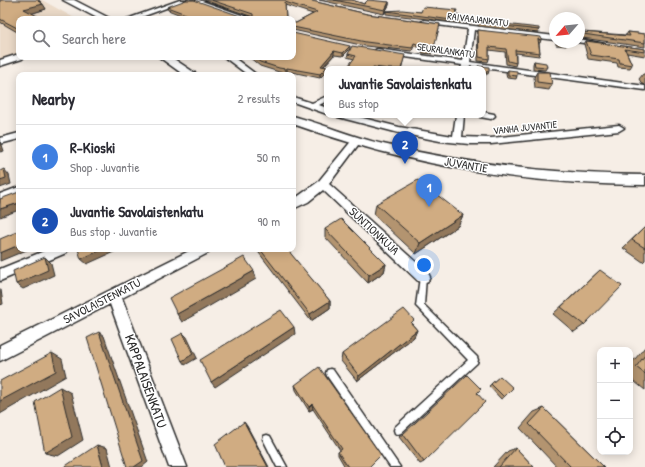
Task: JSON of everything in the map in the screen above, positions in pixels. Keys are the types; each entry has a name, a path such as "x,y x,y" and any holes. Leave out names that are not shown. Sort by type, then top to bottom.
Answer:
{"main road":[{"path":"67,0 100,16"},
{"path":"169,60 187,72"},
{"name":"JUVANTIE","path":"296,121 356,141 409,155 484,168 560,178 645,180"}],"street":[{"path":"138,16 184,0"},
{"path":"194,0 241,16"},
{"path":"144,14 149,16"},
{"name":"RAIVAAJANKATU","path":"417,22 549,37"},
{"path":"466,66 471,28"},
{"path":"585,42 608,44"},
{"name":"SEURALANKATU","path":"371,50 466,66"},
{"path":"0,63 16,58"},
{"path":"232,60 249,72"},
{"name":"SEURALANKATU","path":"486,68 645,88"},
{"path":"296,100 324,110"},
{"path":"312,106 324,100"},
{"name":"VANHA JUVANTIE","path":"353,118 399,130 457,140 491,142 619,128"},
{"path":"457,140 460,118"},
{"path":"0,141 16,137"},
{"path":"296,204 305,199 324,185 356,141"},
{"name":"SUNTIONKUJA","path":"324,185 423,277"},
{"path":"0,198 16,192"},
{"path":"0,275 55,252"},
{"name":"SAVOLAISTENKATU","path":"0,353 198,252"},
{"name":"KAPPALAISENKATU","path":"114,294 178,467"}],"lane":[{"path":"398,430 474,360 420,306 423,277"},
{"path":"330,373 395,467"},
{"path":"267,439 282,467"}],"shaded area":[{"path":"0,0 42,0 71,16 16,16 16,54 0,60"}],"building":[{"path":"0,0 38,0 43,4 24,9 37,16 16,16 16,27 0,19"},
{"path":"186,0 194,0 240,16 191,16 167,7"},
{"path":"211,0 308,0 367,14 440,24 433,51 423,49 423,46 414,43 412,48 366,42 296,28 296,23 317,12 285,2 286,16 253,16 253,14"},
{"path":"334,0 352,0 364,4 368,0 389,2 385,10"},
{"path":"423,7 457,10 456,13 466,22 386,11 402,10 421,12"},
{"path":"479,21 539,28 539,30 479,23"},
{"path":"478,30 541,37 541,40 538,39 540,53 515,50 516,63 508,61 506,49 489,47 489,59 479,57"},
{"path":"585,32 630,36 628,32 645,34 645,43 585,34"},
{"path":"296,34 350,46 343,53 334,51 321,66 324,66 324,70 320,74 279,68 257,60 296,60"},
{"path":"586,41 645,49 645,52 625,49 632,65 620,63 619,59 591,55"},
{"path":"352,46 405,55 402,66 348,66 356,56 348,54"},
{"path":"534,61 546,63 547,67 535,66"},
{"path":"486,67 489,67 489,71 486,73"},
{"path":"508,70 517,71 517,76 508,75"},
{"path":"537,72 550,72 552,84 537,82"},
{"path":"4,169 6,178 0,180 0,171"},
{"path":"418,180 463,215 420,243 376,204"},
{"path":"16,193 16,204 0,209 0,199"},
{"path":"341,219 386,264 369,275 325,229"},
{"path":"645,227 645,248 632,240"},
{"path":"16,232 16,246 0,253 0,239"},
{"path":"79,252 96,252 81,259"},
{"path":"262,252 289,252 330,301 310,314"},
{"path":"45,257 48,270 16,284 13,271"},
{"path":"244,257 254,271 177,314 169,298"},
{"path":"600,270 622,286 584,325 561,307"},
{"path":"404,309 414,320 411,323 417,330 359,376 342,354"},
{"path":"281,310 294,327 211,382 200,360"},
{"path":"99,332 143,461 134,467 127,467 87,338"},
{"path":"183,333 193,354 182,361 172,339"},
{"path":"52,353 56,371 0,401 0,381"},
{"path":"645,355 645,374 636,367"},
{"path":"319,367 381,455 369,467 348,467 338,452 342,449 312,404 309,407 295,385"},
{"path":"467,375 481,389 477,393 485,402 424,462 403,434"},
{"path":"500,376 513,388 504,397 491,384"},
{"path":"60,387 72,437 45,453 35,402"},
{"path":"544,408 604,467 571,467 529,424"},
{"path":"244,422 268,467 225,467 215,444"},
{"path":"97,445 103,467 64,467"},
{"path":"516,448 534,467 499,467"}],"place":[{"name":"Juvantie Savolaistenkatu","path":"405,164"},
{"name":"R-Kioski","path":"429,207"}]}
